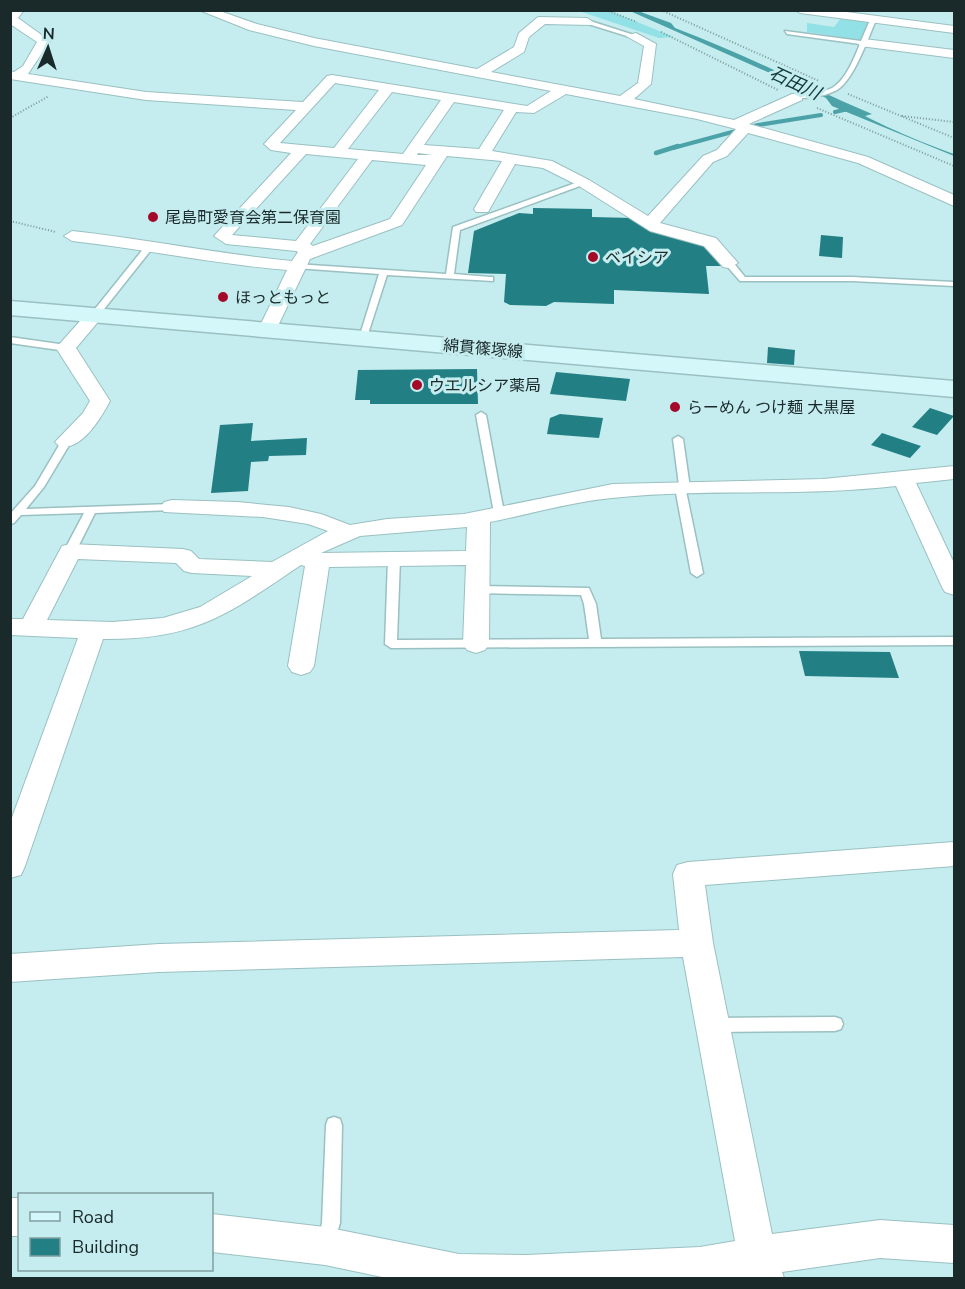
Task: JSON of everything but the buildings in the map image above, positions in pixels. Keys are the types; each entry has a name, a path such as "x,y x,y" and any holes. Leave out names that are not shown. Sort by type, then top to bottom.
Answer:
{"main road":[{"name":"綿貫篠塚線","path":"10,308 954,390"}],"street":[{"path":"14,76 28,68 44,41 13,21 12,17 19,10"},
{"path":"204,10 302,40 625,99 742,126 874,164 954,201"},
{"path":"800,10 880,17 954,30"},
{"path":"482,72 520,49 523,36 542,20 586,21"},
{"path":"625,99 644,84 650,44 632,36"},
{"path":"864,43 954,54"},
{"path":"14,76 146,96 305,106"},
{"path":"566,88 531,110 332,79 270,144 276,147 368,155 483,154 547,165 584,183 650,224 704,239 715,246 729,262"},
{"path":"337,153 389,87"},
{"path":"650,224 708,159 722,153 742,126 795,96"},
{"path":"411,153 450,98"},
{"path":"483,154 512,108"},
{"path":"303,149 222,236 226,239 306,249 396,222 439,156"},
{"path":"267,330 296,266 368,155"},
{"path":"482,209 511,158"},
{"path":"72,236 151,245 226,260 296,266"},
{"path":"66,442 92,416 100,401 94,388 66,348 94,315"},
{"path":"21,627 163,627 190,620 227,604 346,533 376,527 489,515 557,499 613,491 822,486 904,480 954,472"},
{"path":"904,480 954,587"},
{"path":"172,507 267,511 332,525 346,533"},
{"path":"476,644 478,558 489,515"},
{"path":"21,627 70,551 183,556 192,566 478,558"},
{"path":"297,562 301,666"},
{"path":"10,866 94,628"},
{"path":"761,1267 697,943 688,874 954,854"},
{"path":"10,968 159,958 697,943"},
{"path":"213,1233 326,1246 406,1264 470,1274 526,1275 700,1267 761,1267 880,1239 954,1244"}],"lane":[{"path":"795,96 836,89 880,17"},
{"path":"586,21 632,36"},
{"path":"786,32 864,43"},
{"path":"450,276 456,229 584,183"},
{"path":"94,315 151,245"},
{"path":"729,262 743,279 852,279 954,284"},
{"path":"296,266 490,279"},
{"path":"363,338 383,273"},
{"path":"10,340 66,348"},
{"path":"481,416 489,515"},
{"path":"678,439 683,488 697,573"},
{"path":"14,516 39,487 66,442"},
{"path":"14,516 172,507"},
{"path":"70,551 91,510"},
{"path":"394,559 391,644 954,641"},
{"path":"476,590 585,591 590,604 596,644"},
{"path":"713,1025 836,1024"},
{"path":"326,1246 332,1223 334,1125"}],"path":[{"path":"606,10 642,24"},
{"path":"661,10 822,82"},
{"path":"661,33 795,96"},
{"path":"10,118 70,85"},
{"path":"836,89 954,138"},
{"path":"813,106 954,166"},
{"path":"898,116 954,122"},
{"path":"10,221 72,236"}],"shaded area":[{"path":"579,11 610,11 674,37 659,38"},
{"path":"842,17 870,20 861,40 807,32 807,23 834,27"}],"water":[{"name":"石田川","path":"630,11 638,11 671,23 675,28 872,114 865,116 954,154 954,156 832,106 826,98"}],"waterway":[{"path":"835,112 848,109"},
{"path":"673,148 758,125 821,115"},
{"path":"656,153 678,146"}],"place":[{"name":"尾島町愛育会第二保育園","path":"153,217"},
{"name":"ベイシア","path":"593,257"},
{"name":"ほっともっと","path":"223,297"},
{"name":"ウエルシア薬局","path":"417,385"},
{"name":"らーめん つけ麺 大黒屋","path":"675,407"}]}
